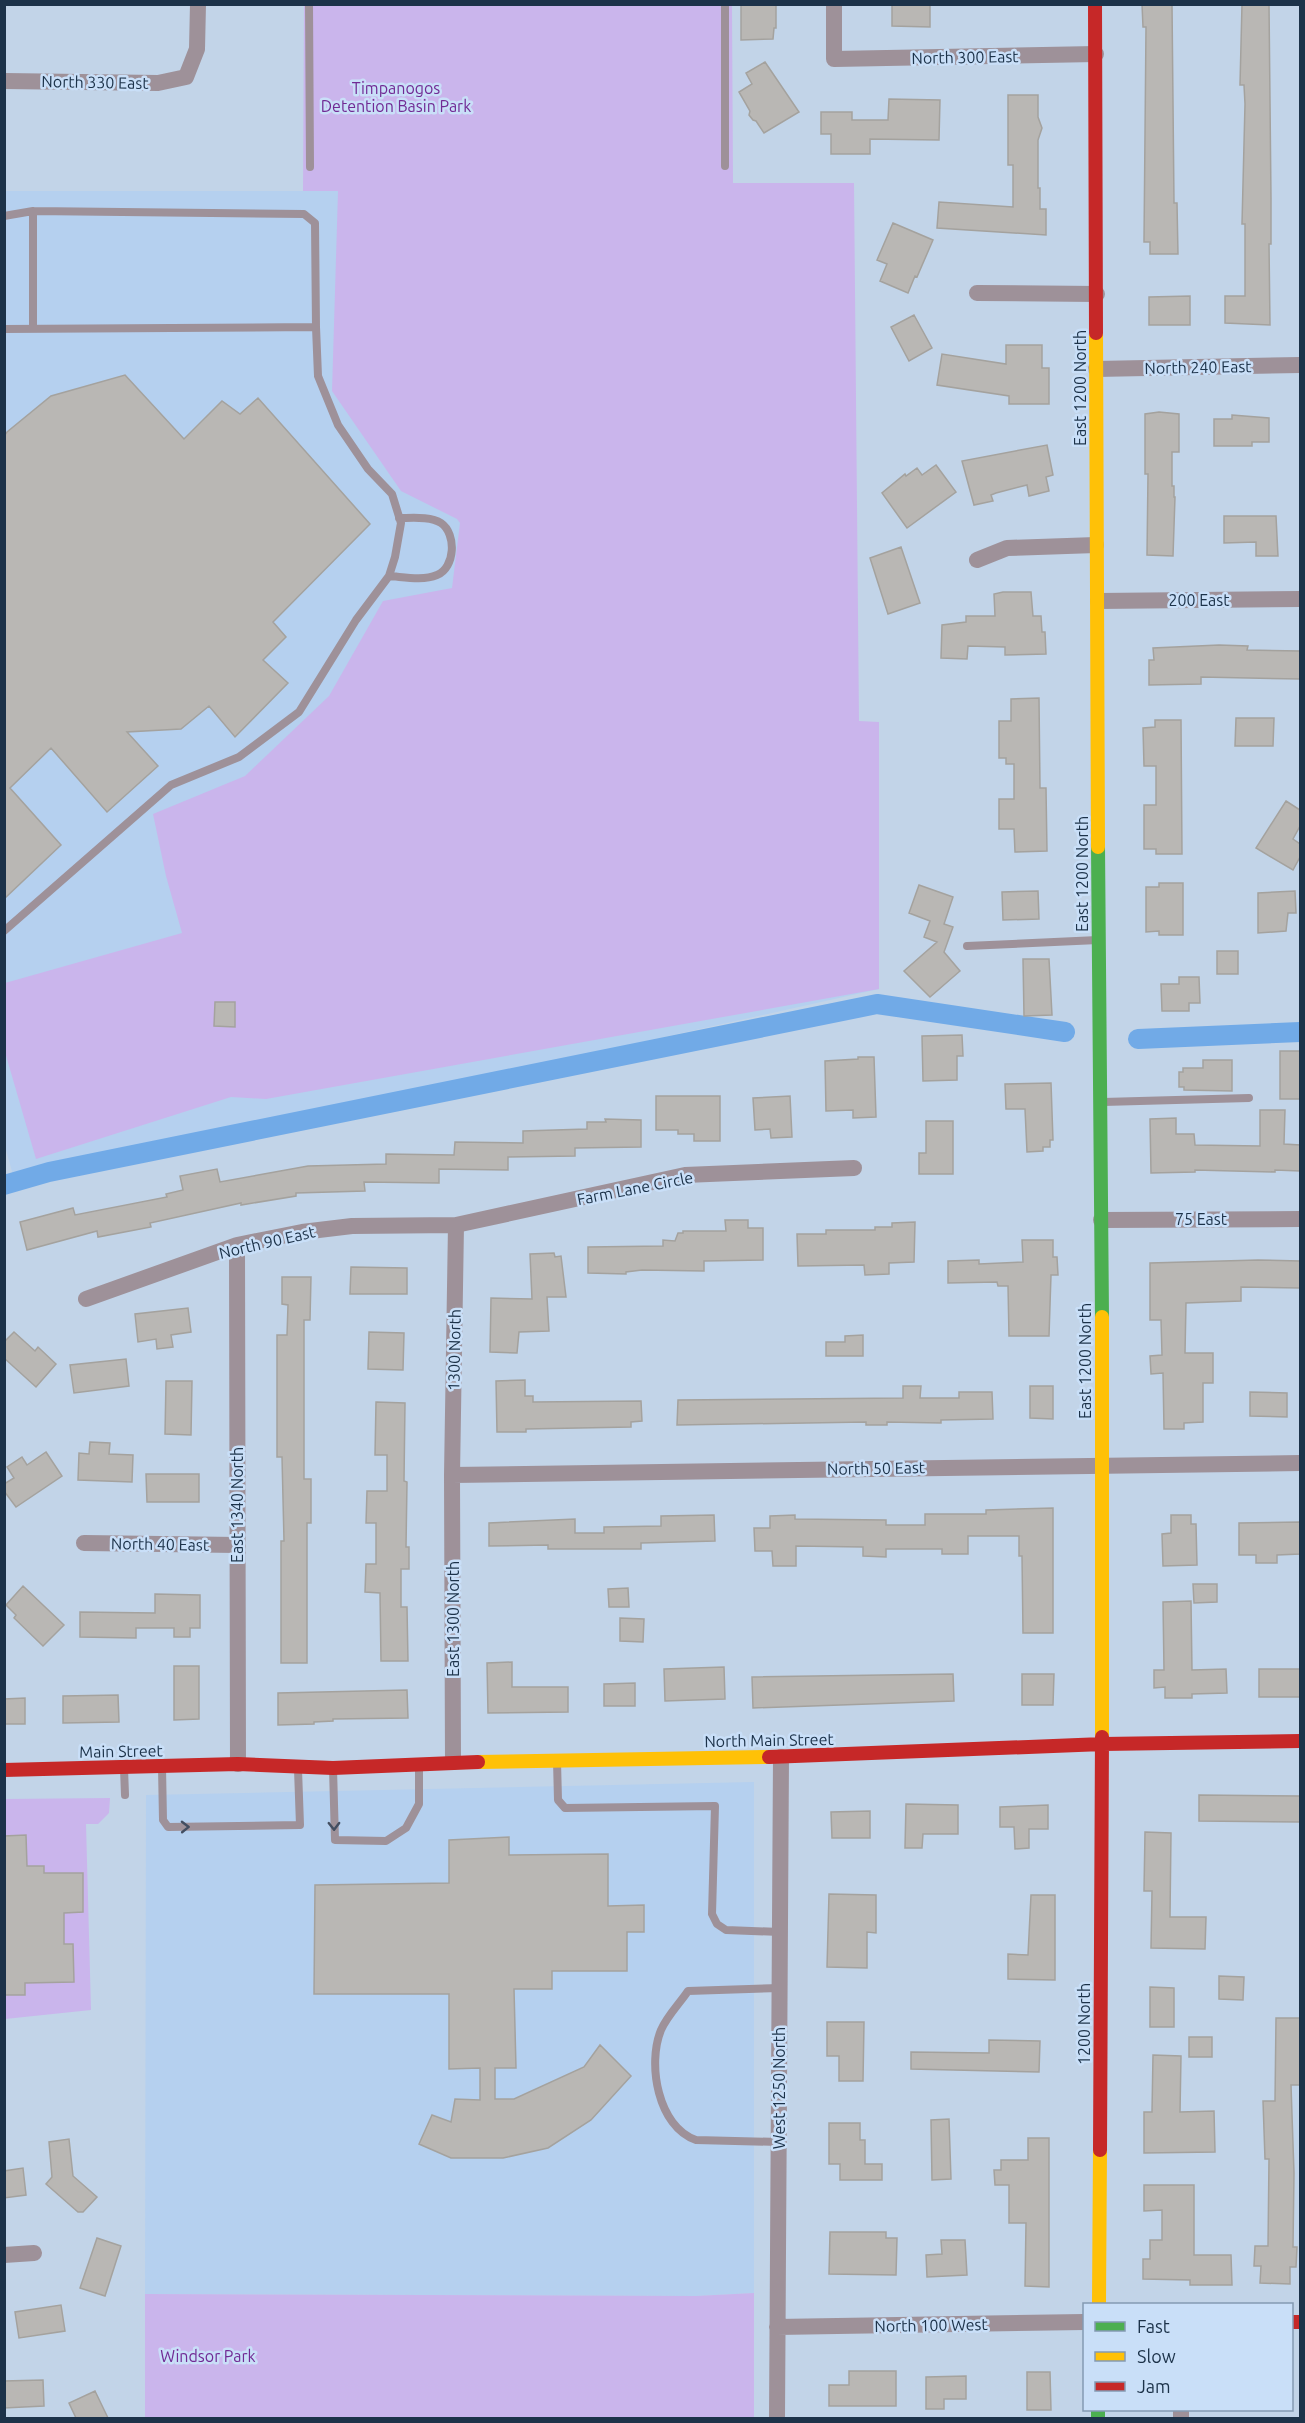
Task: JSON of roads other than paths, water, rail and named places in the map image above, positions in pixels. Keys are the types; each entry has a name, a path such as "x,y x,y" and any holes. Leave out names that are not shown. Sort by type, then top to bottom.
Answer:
{"street":[{"name":"North 330 East","path":"4,81 158,83 186,77 197,49 198,4"},
{"name":"North 300 East","path":"834,4 834,59 1096,54"},
{"name":"East 1200 North","path":"1095,4 1102,1744"},
{"path":"977,293 1097,294"},
{"name":"North 240 East","path":"1096,369 1300,365"},
{"path":"976,560 1007,548 1096,545"},
{"name":"200 East","path":"1098,601 1300,599"},
{"name":"Farm Lane Circle","path":"456,1225 685,1175 854,1168"},
{"name":"75 East","path":"1101,1220 1300,1219"},
{"name":"North 90 East","path":"86,1299 237,1245 302,1232 352,1226 456,1225"},
{"name":"1300 North","path":"452,1475 456,1225"},
{"name":"East 1340 North","path":"237,1245 238,1764"},
{"name":"North 50 East","path":"452,1475 1300,1463"},
{"name":"East 1300 North","path":"452,1475 453,1762"},
{"name":"North 40 East","path":"84,1543 237,1545"},
{"name":"North Main Street","path":"238,1764 333,1768 453,1762 781,1757 1102,1744 1300,1741"},
{"name":"1200 North","path":"1099,2303 1102,1744"},
{"name":"West 1250 North","path":"777,2418 781,1757"},
{"name":"Main Street","path":"4,1770 238,1764"},
{"path":"4,2255 34,2253"},
{"name":"North 100 West","path":"777,2327 1083,2322"}],"lane":[{"path":"309,4 310,167"},
{"path":"725,4 726,166"},
{"path":"4,216 33,212 304,214 315,223 318,376 338,425 368,470 392,494 401,523 389,576 356,621 299,712 239,757 171,785 4,931"},
{"path":"33,212 33,329"},
{"path":"4,329 316,327"},
{"path":"389,576 425,578 438,575 448,568 452,552 450,536 444,525 438,521 399,518"},
{"path":"967,946 1099,940"},
{"path":"1100,1102 1249,1098"},
{"path":"557,1761 558,1800 565,1808 716,1806 712,1914 717,1924 726,1930 780,1932"},
{"path":"333,1768 335,1840 386,1841 406,1828 419,1804 418,1764"},
{"path":"162,1766 163,1820 168,1827 300,1825 298,1767"},
{"path":"124,1767 124,1795"},
{"path":"779,2142 696,2140 686,2136 668,2114 656,2087 654,2066 661,2028 688,1991 780,1988"}],"waterway":[{"path":"4,1185 49,1172 877,1004 1065,1032"},
{"path":"1138,1039 1300,1032"}],"park label":[{"name":"Timpanogos Detention Basin Park","path":"396,97"},
{"name":"Windsor Park","path":"208,2356"}]}
